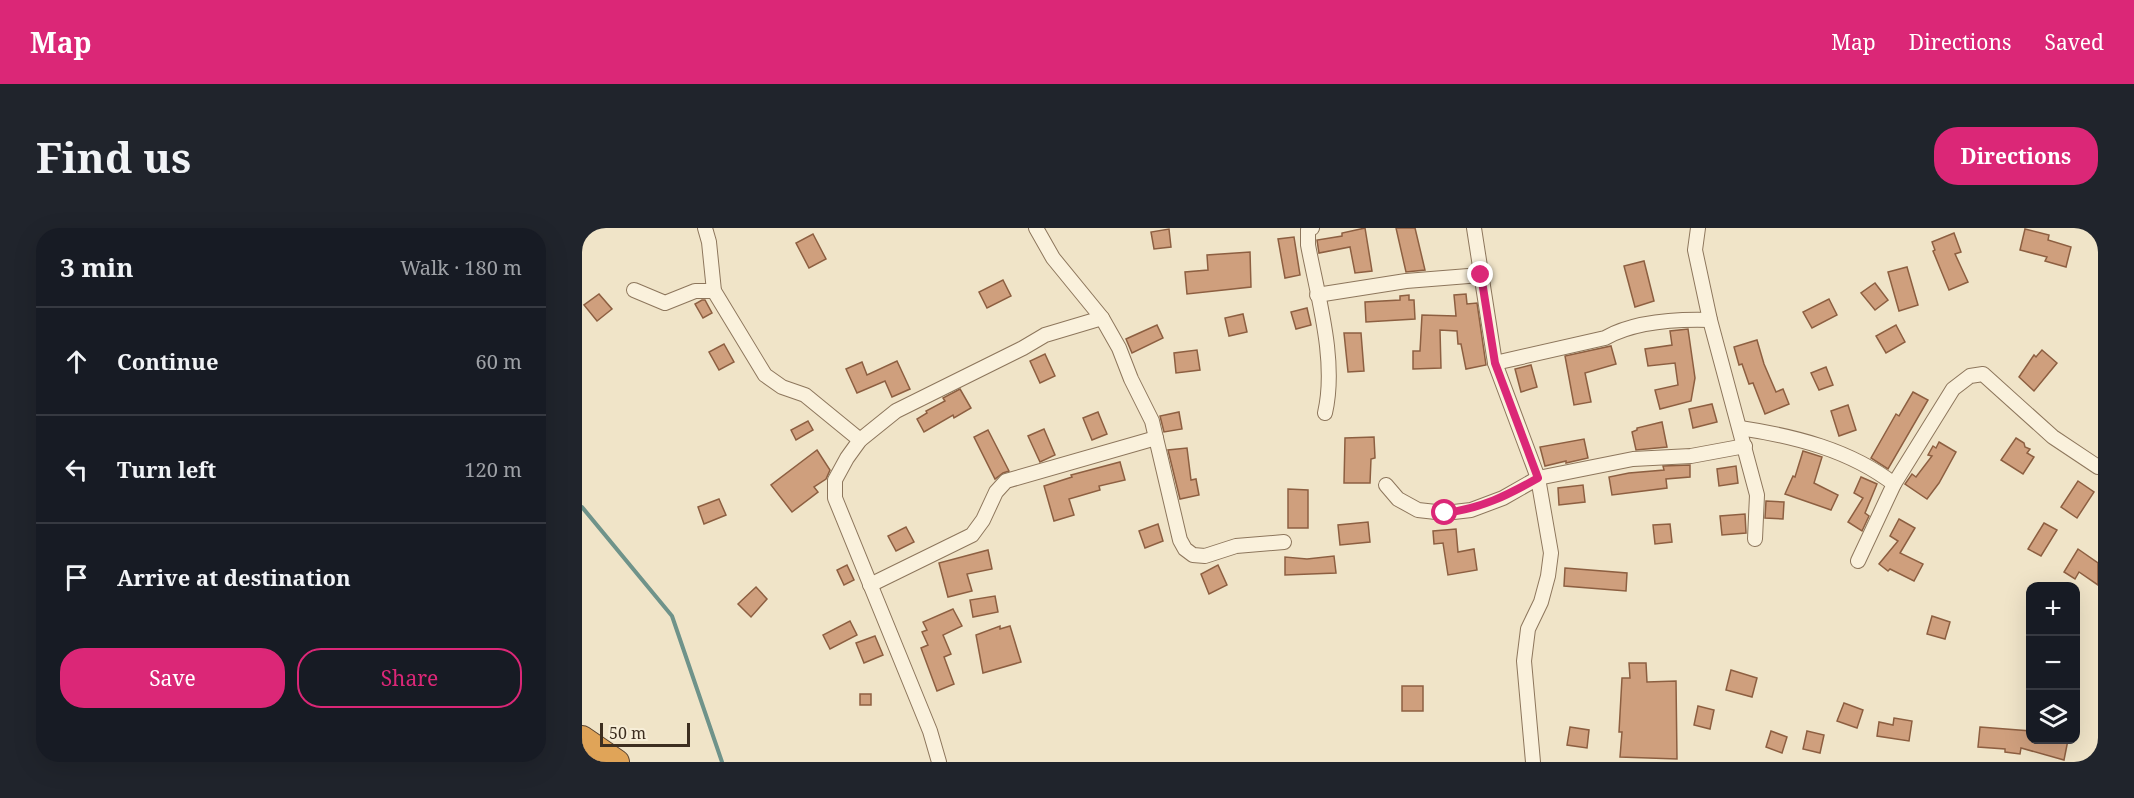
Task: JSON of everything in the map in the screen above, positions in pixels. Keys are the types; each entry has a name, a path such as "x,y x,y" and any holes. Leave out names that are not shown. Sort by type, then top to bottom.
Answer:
{"highway":[{"path":"582,738 617,762"}],"street":[{"path":"705,228 709,242 714,291 765,375 782,387 805,395 860,440"},
{"path":"1036,228 1053,258 1102,318 1119,348 1152,422 1180,540 1185,549 1193,555 1205,556 1236,546 1284,542"},
{"path":"1312,228 1308,230 1308,245 1328,356 1330,393 1325,413"},
{"path":"1474,228 1495,363 1538,478 1551,553 1541,602 1528,629 1524,661 1533,762"},
{"path":"1698,228 1695,250 1710,320 1757,495 1755,539"},
{"path":"1317,295 1406,281 1481,275"},
{"path":"634,290 665,303 694,291 714,291"},
{"path":"939,762 930,731 835,498 835,480 860,440 896,411 1023,348 1044,335 1102,318"},
{"path":"1495,363 1605,338 1618,331 1684,319 1710,320"},
{"path":"1858,561 1893,484 1953,389 1970,376 1983,374 2053,437 2098,467"},
{"path":"1740,428 1783,434 1834,451 1883,475 1893,484"},
{"path":"870,585 972,536 983,520 996,492 1006,481 1156,438"},
{"path":"1386,485 1398,499 1418,510 1445,513 1471,510 1492,502 1538,478 1633,459 1691,456 1745,446"}],"building":[{"path":"1365,228 1372,271 1355,273 1350,247 1319,253 1317,240 1342,236 1342,233"},
{"path":"1396,228 1415,228 1425,270 1406,272"},
{"path":"1169,229 1171,247 1154,249 1151,232"},
{"path":"2025,229 2049,235 2048,240 2071,247 2066,267 2045,261 2047,257 2020,250"},
{"path":"1954,233 1961,252 1955,254 1968,282 1949,290 1933,251 1935,250 1932,242"},
{"path":"813,234 826,259 809,268 796,243"},
{"path":"1294,237 1300,275 1285,278 1278,239"},
{"path":"1250,252 1251,287 1187,294 1185,272 1208,270 1207,255"},
{"path":"1644,261 1654,301 1635,307 1624,266"},
{"path":"1907,267 1918,305 1899,311 1888,272"},
{"path":"1003,280 1011,296 987,308 979,292"},
{"path":"1875,283 1888,300 1875,310 1861,293"},
{"path":"599,294 612,309 597,321 584,305"},
{"path":"1466,294 1467,304 1477,303 1486,365 1466,369 1461,344 1458,344 1457,331 1440,330 1441,368 1413,369 1413,351 1420,351 1422,315 1456,316 1454,295"},
{"path":"1409,295 1409,300 1414,300 1415,319 1366,322 1365,302 1400,300 1400,296"},
{"path":"1829,299 1837,315 1812,328 1803,312"},
{"path":"705,300 712,313 703,318 695,304"},
{"path":"1307,308 1311,325 1296,329 1291,312"},
{"path":"1243,314 1247,332 1229,336 1225,318"},
{"path":"1157,325 1163,338 1132,353 1126,339"},
{"path":"1896,325 1905,342 1886,353 1876,336"},
{"path":"1688,329 1695,378 1691,401 1660,409 1655,390 1678,385 1675,363 1648,366 1645,349 1672,345 1670,331"},
{"path":"1344,333 1361,333 1364,371 1348,372"},
{"path":"1757,340 1776,392 1783,389 1789,404 1765,414 1753,383 1749,384 1742,364 1739,365 1734,347"},
{"path":"724,344 734,362 719,370 709,352"},
{"path":"1611,346 1616,364 1585,373 1591,402 1574,405 1565,356"},
{"path":"1197,350 1200,370 1176,373 1174,353"},
{"path":"2042,350 2057,363 2034,391 2019,377 2034,355 2036,357"},
{"path":"1045,354 1055,376 1040,383 1030,361"},
{"path":"897,361 910,389 892,397 885,381 857,393 846,369 862,362 867,375"},
{"path":"1531,365 1537,387 1521,392 1515,369"},
{"path":"1826,367 1833,385 1819,390 1811,373"},
{"path":"960,389 971,408 954,418 953,415 924,432 917,419 927,413 926,411 945,401 943,398"},
{"path":"1913,392 1928,400 1888,469 1871,458 1896,414 1899,416"},
{"path":"1712,404 1717,422 1693,428 1689,409"},
{"path":"1848,405 1856,430 1839,436 1831,411"},
{"path":"1098,412 1107,434 1092,440 1083,418"},
{"path":"1179,412 1182,429 1164,432 1160,416"},
{"path":"808,421 813,430 796,440 791,430"},
{"path":"1662,422 1667,447 1636,450 1632,432 1637,428"},
{"path":"1044,429 1055,455 1040,462 1028,436"},
{"path":"988,430 1009,471 995,479 974,437"},
{"path":"1374,437 1375,458 1371,459 1370,483 1344,483 1345,438"},
{"path":"2016,438 2030,449 2027,453 2034,457 2023,474 2001,460"},
{"path":"1584,439 1588,458 1545,466 1540,447"},
{"path":"1939,442 1956,452 1939,483 1927,499 1905,484 1912,474 1916,477 1932,456 1928,455 1933,446 1936,448"},
{"path":"1187,448 1191,480 1196,479 1199,495 1180,499 1168,450"},
{"path":"817,450 830,470 826,479 814,487 818,492 792,512 771,485"},
{"path":"1803,451 1822,457 1814,483 1838,495 1831,510 1785,494 1793,476 1795,477"},
{"path":"1120,462 1125,480 1099,486 1100,490 1069,499 1074,515 1054,521 1044,486 1072,477 1071,475"},
{"path":"1690,465 1690,477 1666,479 1667,488 1612,495 1609,477 1664,470 1663,466"},
{"path":"1736,466 1738,483 1719,486 1717,469"},
{"path":"1861,477 1877,484 1865,513 1869,516 1862,531 1848,522 1863,498 1854,493"},
{"path":"2078,481 2094,492 2077,518 2061,507"},
{"path":"1583,485 1585,502 1559,505 1558,488"},
{"path":"1288,489 1308,490 1308,528 1288,528"},
{"path":"719,499 726,515 704,524 698,507"},
{"path":"1766,501 1784,502 1783,519 1765,518"},
{"path":"1745,514 1746,533 1722,535 1720,516"},
{"path":"1899,519 1915,528 1900,553 1923,564 1914,581 1890,569 1888,571 1879,564 1898,541 1890,536"},
{"path":"1368,522 1370,542 1340,545 1338,525"},
{"path":"2044,523 2057,530 2041,556 2028,549"},
{"path":"1158,524 1163,541 1145,548 1139,531"},
{"path":"1670,524 1672,542 1655,544 1653,525"},
{"path":"906,527 914,542 896,551 888,536"},
{"path":"1456,529 1458,552 1474,549 1477,570 1448,575 1443,543 1434,544 1433,531"},
{"path":"2078,549 2098,563 2098,585 2079,572 2075,579 2064,572"},
{"path":"988,550 992,569 967,574 972,591 948,597 939,563"},
{"path":"1334,556 1336,573 1285,575 1285,557 1307,559"},
{"path":"847,565 854,580 844,585 837,570"},
{"path":"1218,565 1227,585 1209,594 1201,574"},
{"path":"1565,568 1627,573 1626,591 1564,586"},
{"path":"756,587 767,599 751,617 738,604"},
{"path":"995,596 998,612 973,617 970,600"},
{"path":"953,609 962,626 943,635 951,654 944,657 954,684 937,691 921,648 928,645 922,632 927,630 923,622"},
{"path":"1932,616 1950,622 1945,639 1927,634"},
{"path":"850,621 857,635 830,649 823,635"},
{"path":"1000,626 1000,629 1010,626 1021,662 983,673 976,635"},
{"path":"875,636 883,655 864,663 856,643"},
{"path":"1629,663 1646,663 1647,682 1676,681 1677,759 1620,757 1622,678 1630,678"},
{"path":"1731,670 1757,678 1752,697 1726,690"},
{"path":"1402,686 1423,686 1423,711 1402,711"},
{"path":"860,694 871,694 871,705 860,705"},
{"path":"1844,703 1863,710 1857,728 1837,721"},
{"path":"1698,706 1714,710 1710,729 1694,725"},
{"path":"1894,718 1912,721 1909,741 1877,736 1879,722 1893,725"},
{"path":"1570,727 1589,730 1587,748 1567,745"},
{"path":"1980,727 2026,731 2026,744 2067,744 2064,760 2021,748 2020,754 2005,752 2005,749 1978,747"},
{"path":"1771,731 1787,737 1782,753 1766,747"},
{"path":"1807,731 1824,735 1820,753 1803,749"}],"waterway":[{"path":"582,507 672,616 722,762"}],"route":[{"path":"1445,513 1471,510 1503,498 1538,478 1495,363 1481,275"}]}
